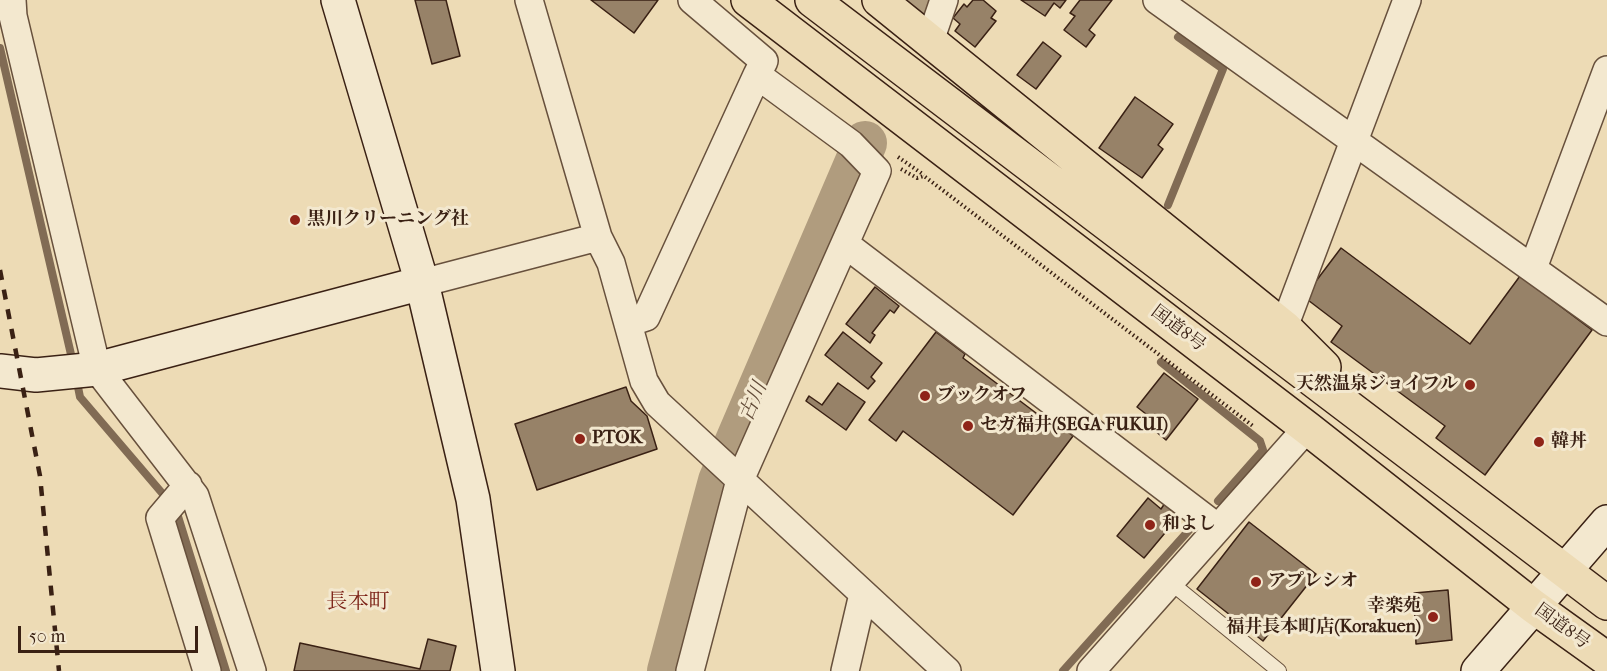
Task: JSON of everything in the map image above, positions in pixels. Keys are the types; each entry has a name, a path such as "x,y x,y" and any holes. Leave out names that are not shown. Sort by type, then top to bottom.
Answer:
{"highway":[{"name":"国道8号","path":"748,0 1297,440 1607,659"},
{"path":"812,0 1607,603"},
{"path":"879,0 1284,327 1340,382 1375,425"}],"street":[{"path":"12,0 13,16 97,369 195,496 252,671"},
{"path":"338,0 422,283 473,499 498,671"},
{"path":"529,0 598,237 611,262 644,381 657,403 947,671"},
{"path":"628,323 646,317 764,61 692,0"},
{"path":"930,41 944,0"},
{"path":"1284,327 1407,0"},
{"path":"1168,3 1607,322"},
{"path":"1533,268 1607,70"},
{"path":"690,671 740,480 845,244 866,159 757,75"},
{"path":"0,371 36,375 97,369 598,237"},
{"path":"845,244 1218,528"},
{"path":"1091,671 1297,440"},
{"path":"188,485 160,518 207,671"},
{"path":"1478,671 1607,522"},
{"path":"845,671 863,594"}],"lane":[{"path":"1170,582 1279,671"}],"path":[{"path":"866,159 884,159 917,178 924,176 1297,440"}],"building":[{"path":"415,0 446,0 460,56 432,64"},
{"path":"591,0 658,0 634,33"},
{"path":"973,0 983,0 996,11 991,18 996,21 975,47 955,31 960,24 953,18 964,4 967,7"},
{"path":"1021,0 1066,0 1060,8 1054,3 1045,16"},
{"path":"1080,0 1112,0 1089,30 1095,35 1086,47 1064,30 1075,16 1070,13"},
{"path":"1043,42 1061,56 1036,89 1017,75"},
{"path":"1135,97 1173,124 1158,145 1163,149 1142,178 1099,148"},
{"name":"天然温泉ジョイフル","path":"1341,248 1470,344 1520,276 1592,330 1485,475 1436,438 1445,426 1331,342 1342,326 1304,297"},
{"path":"875,287 899,306 894,313 890,310 872,333 875,335 870,343 846,324"},
{"path":"843,332 882,363 871,377 875,381 868,389 825,355"},
{"name":"セガ福井(SEGA FUKUI)","path":"936,332 965,354 963,358 1040,416 1042,412 1073,436 1013,515 903,431 896,441 869,420"},
{"path":"1164,373 1198,399 1166,440 1142,420 1146,414 1137,407"},
{"path":"838,383 865,402 846,430 806,401 809,396 822,405"},
{"path":"626,387 631,401 647,416 657,449 537,490 515,424"},
{"path":"1148,498 1161,509 1165,503 1180,515 1144,558 1117,536"},
{"name":"アプレシオ","path":"1249,522 1316,574 1263,641 1197,589"},
{"name":"幸楽苑 福井長本町店(Korakuen)","path":"1448,590 1452,640 1416,644 1414,593"},
{"path":"428,639 456,646 450,671 294,671 300,643 420,669"}],"waterway":[{"name":"古川","path":"915,11 919,0"},
{"path":"1168,205 1223,69 1178,37"},
{"path":"0,48 73,363"},
{"name":"古川","path":"669,671 720,481 865,143"},
{"path":"1161,362 1260,441 1263,450 1218,501"},
{"path":"76,377 80,397 168,500"},
{"path":"176,510 226,671"},
{"path":"1063,671 1191,528"}],"railway":[{"path":"0,270 40,476 59,671"}],"place":[{"name":"黒川クリーニング社","path":"295,220"},
{"name":"天然温泉ジョイフル","path":"1470,385"},
{"name":"ブックオフ","path":"925,396"},
{"name":"セガ福井(SEGA FUKUI)","path":"968,426"},
{"name":"PTOK","path":"580,439"},
{"name":"韓丼","path":"1539,442"},
{"name":"和よし","path":"1150,525"},
{"name":"アプレシオ","path":"1256,582"},
{"name":"幸楽苑 福井長本町店(Korakuen)","path":"1433,617"}],"district":[{"name":"長本町","path":"358,603"}]}
